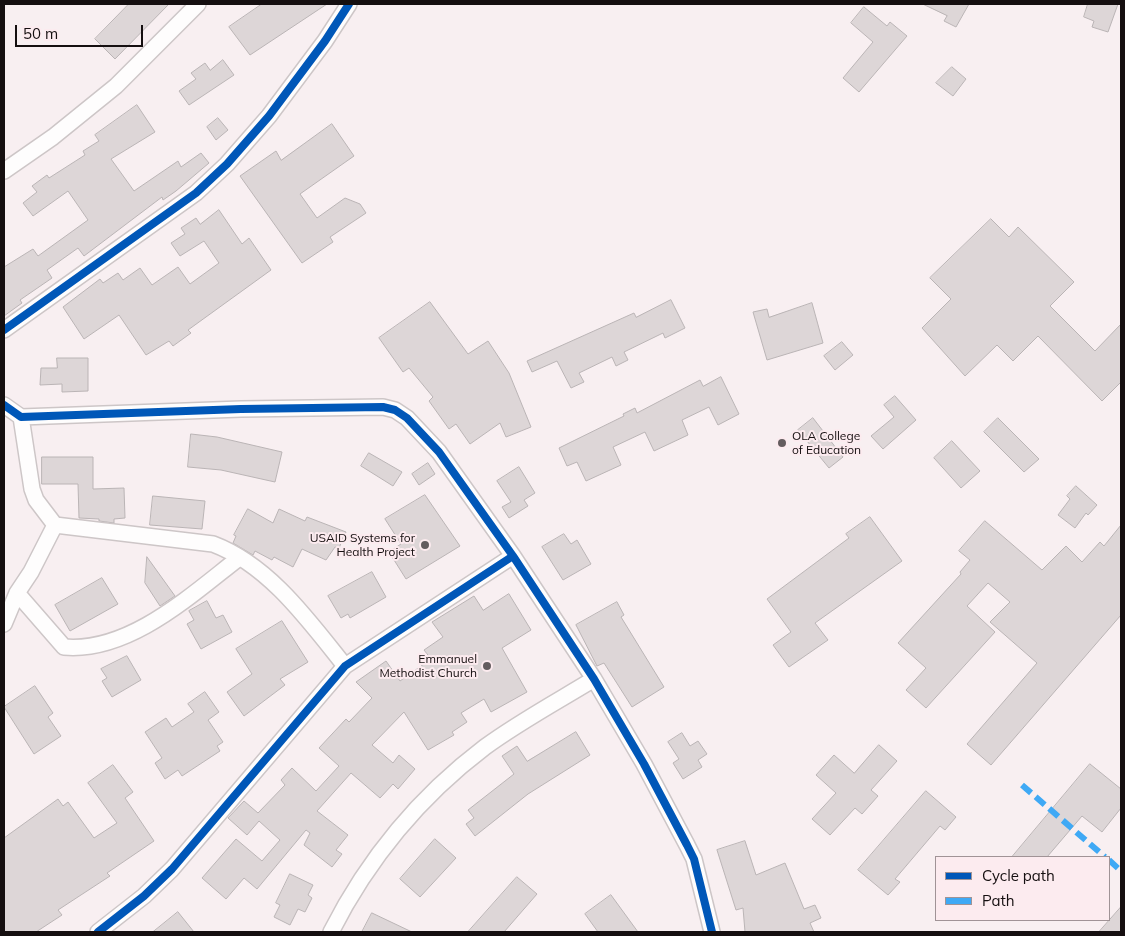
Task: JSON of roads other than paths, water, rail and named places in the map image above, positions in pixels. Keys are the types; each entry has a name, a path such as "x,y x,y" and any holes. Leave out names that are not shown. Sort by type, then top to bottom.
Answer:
{"street":[{"path":"4,171 53,138 116,86 198,4"},
{"path":"4,330 196,193 227,164 269,116 325,41 349,4"},
{"path":"4,406 21,417 240,409 383,407 395,410 424,434 439,452 513,556 594,680 644,764 688,845 694,860 712,932"},
{"path":"21,417 32,489 36,500 54,525 213,544 255,569 308,620 345,666"},
{"path":"4,624 17,593 31,572 54,525"},
{"path":"98,932 144,896 172,869 345,666 513,556"},
{"path":"17,593 64,647 77,648 98,644 144,626 187,599 239,558"},
{"path":"331,932 347,900 389,838 451,775 485,747 594,680"}],"place":[{"name":"OLA College of Education","path":"782,443"},
{"name":"USAID Systems for Health Project","path":"425,545"},
{"name":"Emmanuel Methodist Church","path":"487,666"}]}
